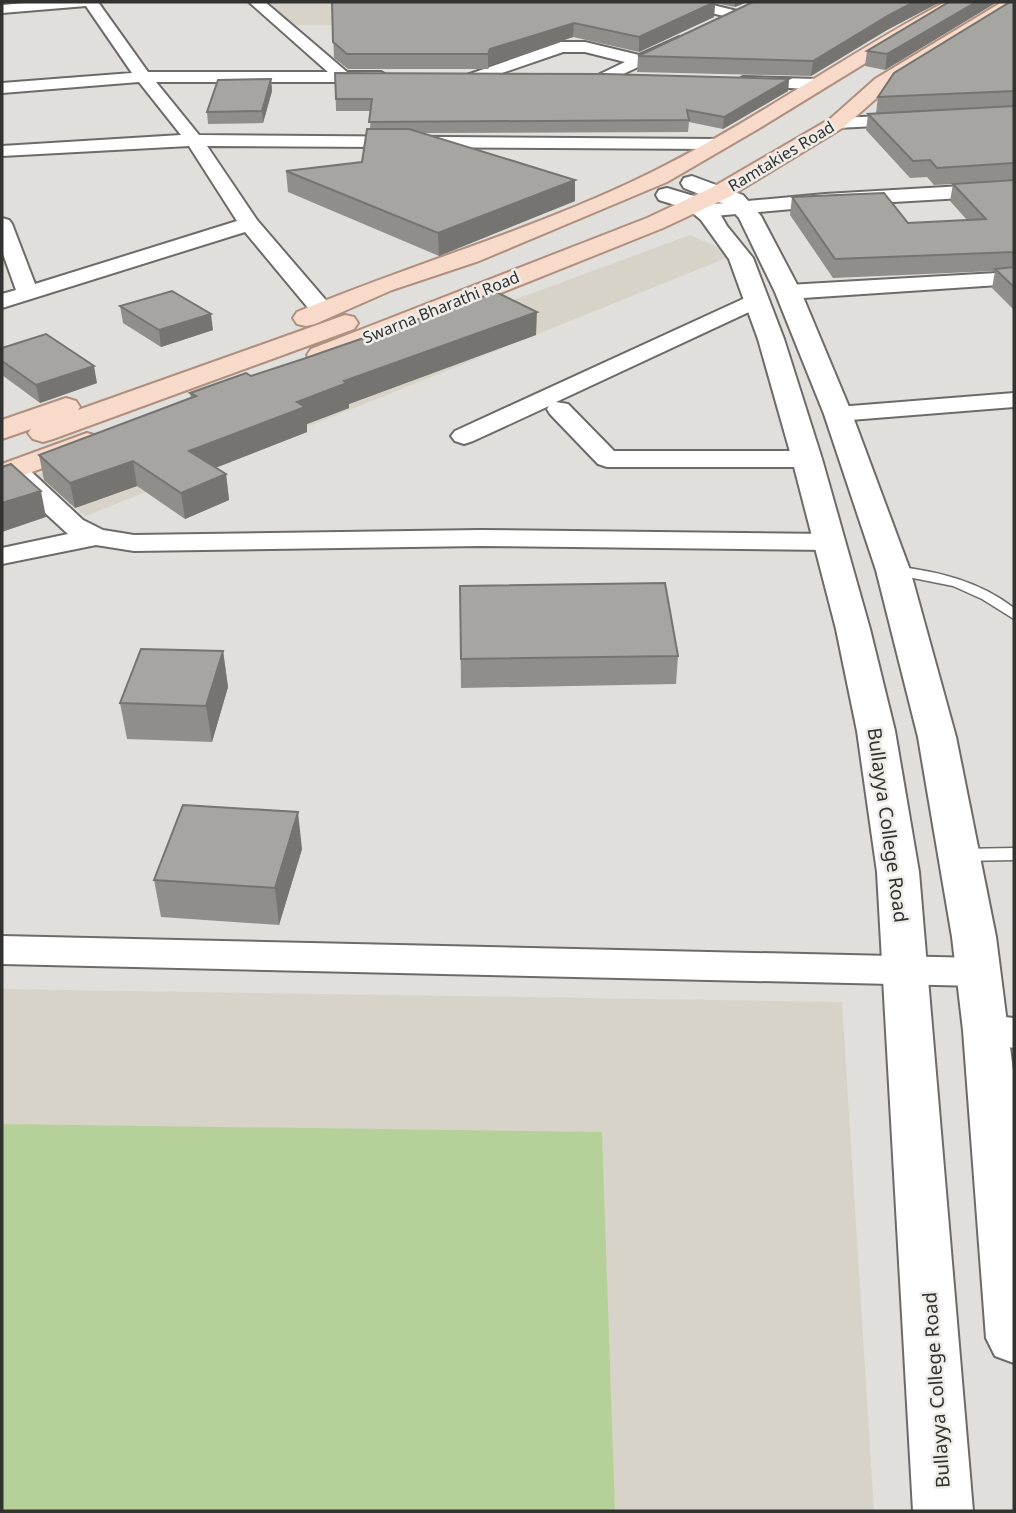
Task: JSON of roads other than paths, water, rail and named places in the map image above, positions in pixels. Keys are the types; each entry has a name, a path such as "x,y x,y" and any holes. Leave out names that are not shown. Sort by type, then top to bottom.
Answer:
{"main road":[{"path":"2,430 290,325 321,310 559,220 659,177 894,36 957,2"},
{"path":"742,152 887,60 988,2"},
{"name":"Ramtakies Road","path":"705,195 837,123 882,83 1013,2"},
{"name":"Bullayya College Road","path":"705,195 772,296 838,414 893,570 937,737 979,972 1000,1032 1014,1338"},
{"name":"Swarna Bharathi Road","path":"6,464 366,337 655,223 705,195"},
{"name":"Bullayya College Road","path":"772,296 807,459 876,732 898,872 939,1421 943,1511"}],"street":[{"path":"2,9 85,2"},
{"path":"91,2 143,78 194,141 249,224 321,310"},
{"path":"257,2 343,77"},
{"path":"684,2 736,15"},
{"path":"712,26 754,6"},
{"path":"642,79 598,78 688,38"},
{"path":"526,78 467,78 561,47 585,47 639,60"},
{"path":"2,88 143,78 395,77"},
{"path":"721,81 817,84"},
{"path":"837,123 932,119"},
{"path":"2,151 194,141 715,144"},
{"path":"705,195 1014,189"},
{"path":"2,224 28,293"},
{"path":"2,301 249,224"},
{"path":"464,436 772,296 1014,278"},
{"path":"838,414 1014,400"},
{"path":"559,409 607,459 807,459"},
{"path":"6,464 73,526 96,537 134,543 480,538 830,542"},
{"path":"2,556 96,537"},
{"path":"2,950 979,972"}],"lane":[{"path":"893,570 933,574 963,583 995,598 1014,615"},
{"path":"958,855 1014,854"}]}
